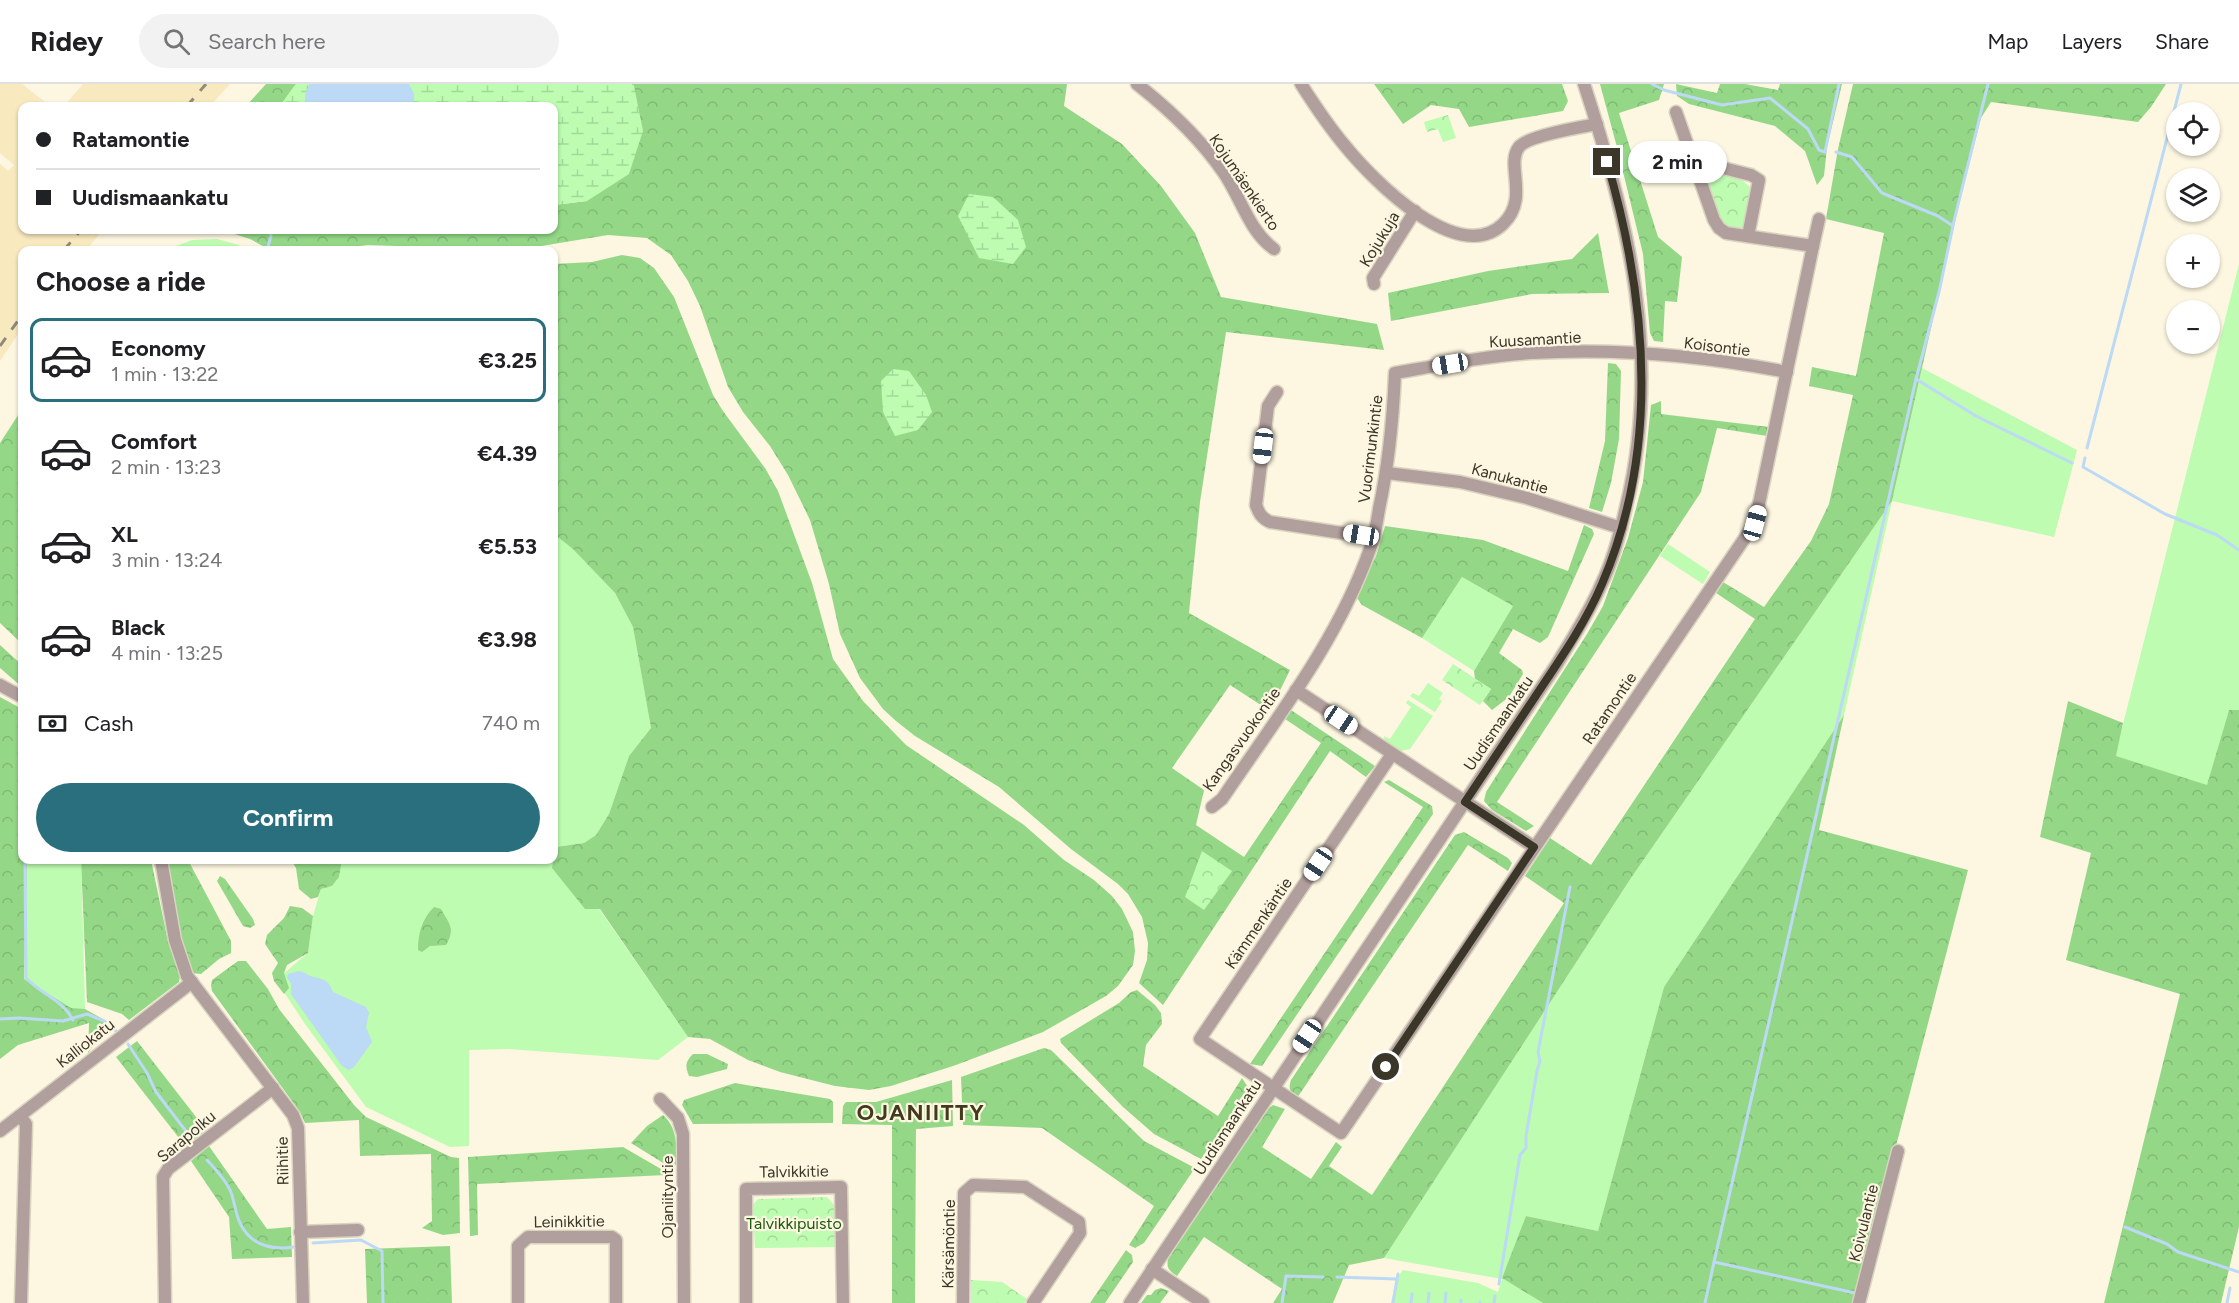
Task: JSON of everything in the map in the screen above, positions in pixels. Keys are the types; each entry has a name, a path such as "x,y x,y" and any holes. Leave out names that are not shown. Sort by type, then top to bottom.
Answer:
{"street":[{"name":"Kojumäenkierto","path":"1137,84 1166,106 1198,140 1225,175 1260,238 1274,249"},
{"path":"1301,84 1347,149 1374,178 1415,211 1439,226 1464,236 1475,237 1494,231 1508,219 1513,210 1518,189 1515,161 1518,147 1532,139 1597,124"},
{"name":"Uudismaankatu","path":"1130,1303 1465,802 1583,621 1602,585 1621,528 1633,479 1641,426 1642,355 1637,301 1618,199 1584,84"},
{"path":"1676,112 1714,220 1719,228 1726,233 1813,246"},
{"path":"1695,164 1703,163 1732,170 1751,175 1759,180 1748,236"},
{"name":"Kojukuja","path":"1374,284 1373,278 1415,211"},
{"name":"Ratamontie","path":"1273,1088 1341,1133 1755,523 1819,219"},
{"name":"Kuusamantie","path":"1395,373 1532,353 1584,352 1642,355"},
{"name":"Koisontie","path":"1642,355 1711,361 1787,372"},
{"name":"Vuorimunkintie","path":"1296,690 1349,601 1374,538 1387,473 1393,422 1395,373"},
{"path":"1276,392 1268,406 1256,505 1258,512 1270,522 1374,538"},
{"name":"Kanukantie","path":"1387,473 1460,482 1527,498 1621,528"},
{"path":"0,685 18,695"},
{"path":"1296,690 1534,847"},
{"name":"Kangasvuokontie","path":"1212,807 1222,799 1296,690"},
{"name":"Kämmenkäntie","path":"1273,1088 1200,1039 1392,754"},
{"name":"Riihitie","path":"162,864 175,940 187,976 293,1115 298,1128 303,1303"},
{"name":"Kalliokatu","path":"0,1131 192,982"},
{"name":"Sarapolku","path":"165,1303 164,1177 168,1169 273,1088"},
{"name":"Ojaniityntie","path":"660,1099 678,1118 683,1134 684,1303"},
{"path":"20,1116 26,1125 21,1303"},
{"name":"Koivulantie","path":"1859,1303 1898,1150"},
{"name":"Kärsämöntie","path":"963,1303 964,1193 973,1185 1025,1186 1079,1222 1080,1233 1033,1303"},
{"name":"Talvikkitie","path":"746,1303 746,1189 841,1187 843,1303"},
{"path":"300,1232 358,1230"},
{"name":"Leinikkitie","path":"518,1303 518,1246 522,1241 528,1237 612,1237 616,1240 616,1303"},
{"path":"1152,1269 1203,1303"}],"shaded area":[{"path":"0,84 22,84 45,102 18,102 18,234 100,234 89,246 18,246 18,334 0,361 0,164 8,171 14,165 0,153"},
{"path":"83,84 230,84 214,102 67,102"}],"green space":[{"path":"266,84 296,84 283,102 250,102"},
{"path":"296,84 341,84 351,102 283,102"},
{"path":"372,84 631,84 634,86 643,131 629,174 587,201 558,205 558,102 384,102"},
{"path":"631,84 1067,84 1064,106 1122,144 1161,186 1195,233 1221,297 1377,324 1384,350 1226,332 1200,502 1189,613 1290,670 1270,711 1230,685 1172,768 1204,790 1196,825 1244,857 1321,743 1285,719 1291,710 1375,766 1366,777 1330,751 1163,1005 1139,983 1147,960 1148,943 1142,917 1128,894 999,787 915,736 896,721 883,709 860,678 840,634 829,584 810,520 788,475 728,387 700,306 688,281 671,255 647,238 608,235 541,246 263,246 234,234 558,234 558,205 587,201 634,86"},
{"path":"1374,84 1562,84 1568,101 1563,111 1469,127 1459,109 1431,105 1403,124"},
{"path":"1600,84 1664,84 1659,100 1619,113 1658,237 1682,257 1677,302 1665,301 1663,342 1654,341 1650,333 1643,254"},
{"path":"1676,84 1717,93 1720,84 1745,84 1778,90 1780,84 1842,84 1827,147 1824,176 1817,185 1805,151 1775,126 1689,104 1677,96"},
{"path":"1853,84 2166,84 2138,122 1991,102 1981,118 1959,204 1892,501 1631,878 1384,1258 1349,1265 1333,1303 1273,1303 1282,1289 1204,1237 1177,1276 1169,1269 1168,1259 1273,1105 1285,1109 1262,1147 1311,1179 1336,1142 1342,1147 1329,1166 1372,1195 1564,903 1525,876 1550,838 1591,865 1755,619 1716,593 1723,582 1764,607 1811,541 1829,504 1853,395 1809,386 1812,367 1856,376 1884,233 1826,219 1838,149"},
{"path":"1448,115 1456,138 1443,142 1438,129 1427,132 1424,122"},
{"path":"1712,173 1741,179 1750,187 1745,227 1742,230 1722,226 1704,180"},
{"path":"969,194 993,197 1018,220 1026,247 1013,264 979,258 958,216"},
{"path":"1598,233 1609,293 1532,294 1391,321 1388,293 1488,271 1572,259"},
{"path":"217,239 240,246 176,246 192,240"},
{"path":"622,255 640,258 654,268 674,297 713,395 765,468 778,491 812,583 833,659 863,701 906,745 1024,825 1064,860 1094,880 1112,896 1122,909 1133,932 1135,951 1133,965 1118,986 1106,996 1043,1032 956,1065 891,1086 869,1090 835,1086 780,1072 748,1060 710,1039 688,1037 600,909 585,909 552,868 553,864 558,864 558,847 584,843 596,835 609,814 629,756 651,728 633,627 615,593 573,549 558,537 558,264 592,262"},
{"path":"2239,264 2239,710 2229,710 2207,786 2115,756 2216,354 2220,354 2220,339"},
{"path":"1608,363 1616,364 1621,371 1619,439 1611,483 1602,512 1589,508 1605,441"},
{"path":"1922,368 2077,450 2054,537 1892,501"},
{"path":"893,369 909,371 926,395 932,412 918,430 895,436 883,412 881,381"},
{"path":"1661,401 1661,414 1769,427 1767,436 1717,428 1701,492 1497,802 1534,826 1526,831 1492,810 1484,801 1486,792 1603,606 1628,538 1643,482 1651,405"},
{"path":"18,415 18,640 0,623 0,443"},
{"path":"1892,501 1844,715 1664,987 1598,1231 1527,1216 1502,1278 1543,1303 1391,1303 1396,1279 1403,1270 1478,1283 1498,1292 1502,1279 1384,1258 1631,878"},
{"path":"1584,525 1592,529 1594,534 1548,637 1540,643 1513,629 1499,653 1522,670 1523,674 1509,697 1492,710 1483,701 1491,689 1475,679 1474,671 1513,606 1462,577 1422,638 1362,605 1357,598 1376,556 1385,526 1483,540 1568,571"},
{"path":"558,537 572,547 615,593 633,627 651,728 629,756 609,814 596,835 584,843 558,847"},
{"path":"1668,544 1710,572 1703,584 1660,556"},
{"path":"1462,577 1513,606 1474,671 1422,638"},
{"path":"0,645 18,661 18,684 0,668"},
{"path":"1453,664 1491,689 1480,705 1442,680"},
{"path":"1428,683 1443,693 1439,699 1442,701 1435,712 1410,696 1413,693 1419,696"},
{"path":"0,697 18,707 18,864 27,864 24,979 71,1008 85,1009 110,1023 88,1053 89,1023 18,1045 0,1059"},
{"path":"1408,700 1433,716 1410,749 1401,751 1385,741 1384,736 1390,739 1411,707 1406,703"},
{"path":"2068,701 2123,723 2116,756 2207,785 2229,710 2239,710 2239,1227 2221,1303 2104,1303 2180,994 2066,960 2091,853 2040,837"},
{"path":"1844,715 1819,830 1968,870 1855,1303 1543,1303 1502,1278 1526,1216 1598,1231 1664,987"},
{"path":"1389,780 1432,806 1433,814 1262,1066 1250,1064 1423,807 1384,782"},
{"path":"1464,832 1508,858 1512,863 1508,871 1468,845 1297,1098 1290,1090 1291,1080 1455,835"},
{"path":"558,850 688,1037 658,1060 508,1049 469,1050 469,1146 450,1147 366,1107 276,980 308,953 313,916 321,889 332,886 339,877 341,864 558,864"},
{"path":"1202,851 1232,871 1204,910 1185,897"},
{"path":"27,864 81,864 85,1009 71,1009 24,979"},
{"path":"81,864 152,864 168,941 180,976 179,982 129,1020 122,1014 87,1002"},
{"path":"168,864 190,864 231,941 231,953 219,959 201,974 190,973 182,951"},
{"path":"294,864 341,864 339,877 332,886 321,889 318,897 311,899 299,889"},
{"path":"220,876 225,879 255,925 250,928 243,926 217,881"},
{"path":"290,906 302,908 313,916 308,953 287,965 284,973 289,988 284,994 274,981 272,973 278,963 265,944 267,935 284,918"},
{"path":"434,907 441,909 450,926 451,934 446,945 430,946 422,952 418,950 420,932 426,916"},
{"path":"238,961 246,961 268,989 279,1009 354,1105 366,1117 451,1157 459,1158 460,1233 443,1235 422,1228 432,1221 431,1154 360,1156 359,1120 305,1123 300,1112 212,991 212,980"},
{"path":"1137,990 1161,1013 1162,1024 1146,1045 1143,1066 1218,1116 1242,1078 1249,1089 1201,1159 1154,1134 1123,1107 1061,1043 1060,1039"},
{"path":"137,1041 207,1131 186,1147 116,1057"},
{"path":"1044,1048 1051,1050 1144,1141 1195,1168 1144,1243 1135,1248 1129,1245 1154,1206 1042,1128 963,1125 961,1077"},
{"path":"693,1054 707,1054 728,1064 727,1069 697,1077 689,1076 686,1064"},
{"path":"952,1080 953,1126 916,1129 915,1303 892,1303 892,1125 842,1124 843,1106 846,1102 876,1102"},
{"path":"735,1083 830,1099 833,1102 833,1123 693,1124 682,1105 684,1100"},
{"path":"663,1115 674,1132 678,1165 668,1166 631,1143 647,1126"},
{"path":"209,1146 267,1229 291,1227 292,1257 232,1259 229,1217 191,1161"},
{"path":"623,1147 661,1169 666,1175 477,1184 478,1235 470,1236 468,1157"},
{"name":"Talvikkipuisto","path":"827,1197 834,1205 835,1247 755,1248 753,1205 758,1199"},
{"path":"450,1246 452,1303 367,1303 365,1249"},
{"path":"1126,1250 1132,1255 1133,1262 1105,1303 1090,1303"},
{"path":"971,1280 1002,1282 1027,1299 1024,1303 971,1303"},
{"path":"1161,1288 1169,1291 1160,1303 1141,1303 1147,1295"}],"water":[{"path":"309,84 409,84 414,94 413,102 305,102"},
{"path":"299,971 324,980 333,992 366,1007 369,1013 366,1027 372,1042 354,1067 349,1070 342,1066 291,994 288,974"}],"waterway":[{"path":"1652,84 1664,90 1722,105 1770,98 1808,129 1819,150 1825,152 1839,84"},
{"path":"1953,225 1988,84"},
{"path":"2087,448 2181,84"},
{"path":"1836,152 1852,157 1882,193 1938,216 1953,226 1939,292 1916,379 1976,416 2072,463"},
{"path":"268,246 271,234"},
{"path":"1714,1262 1916,379"},
{"path":"2085,458 2083,467 2165,514 2217,535 2239,550"},
{"path":"25,864 26,978 64,1007 73,1020"},
{"path":"1499,1284 1520,1155 1526,1148 1526,1136 1540,1061 1538,1052 1570,887"},
{"path":"0,1019 63,1021 87,1014 104,1021 116,1031"},
{"path":"128,1044 156,1092 195,1143"},
{"path":"207,1160 228,1186 239,1221 251,1238 271,1247 294,1247"},
{"path":"2125,1227 2167,1244 2178,1252 2239,1272"},
{"path":"313,1243 361,1240 382,1251 383,1303"},
{"path":"1705,1303 1714,1262 1855,1293"},
{"path":"1393,1303 1398,1274"},
{"path":"1282,1303 1286,1276 1323,1277"},
{"path":"1337,1277 1396,1279"},
{"path":"2227,1303 2230,1288"},
{"path":"1428,1303 1429,1293"},
{"path":"1445,1303 1446,1293"},
{"path":"1411,1303 1412,1294"},
{"path":"1494,1303 1495,1296"}],"railway":[{"path":"190,102 206,84"},
{"path":"67,246 78,234"},
{"path":"0,346 18,321"}],"district":[{"name":"OJANIITTY","path":"921,1112"}],"route":[{"path":"1386,1067 1534,847 1465,802 1557,664 1602,585 1621,528 1633,479 1641,426 1640,328 1627,242 1607,162"}]}
